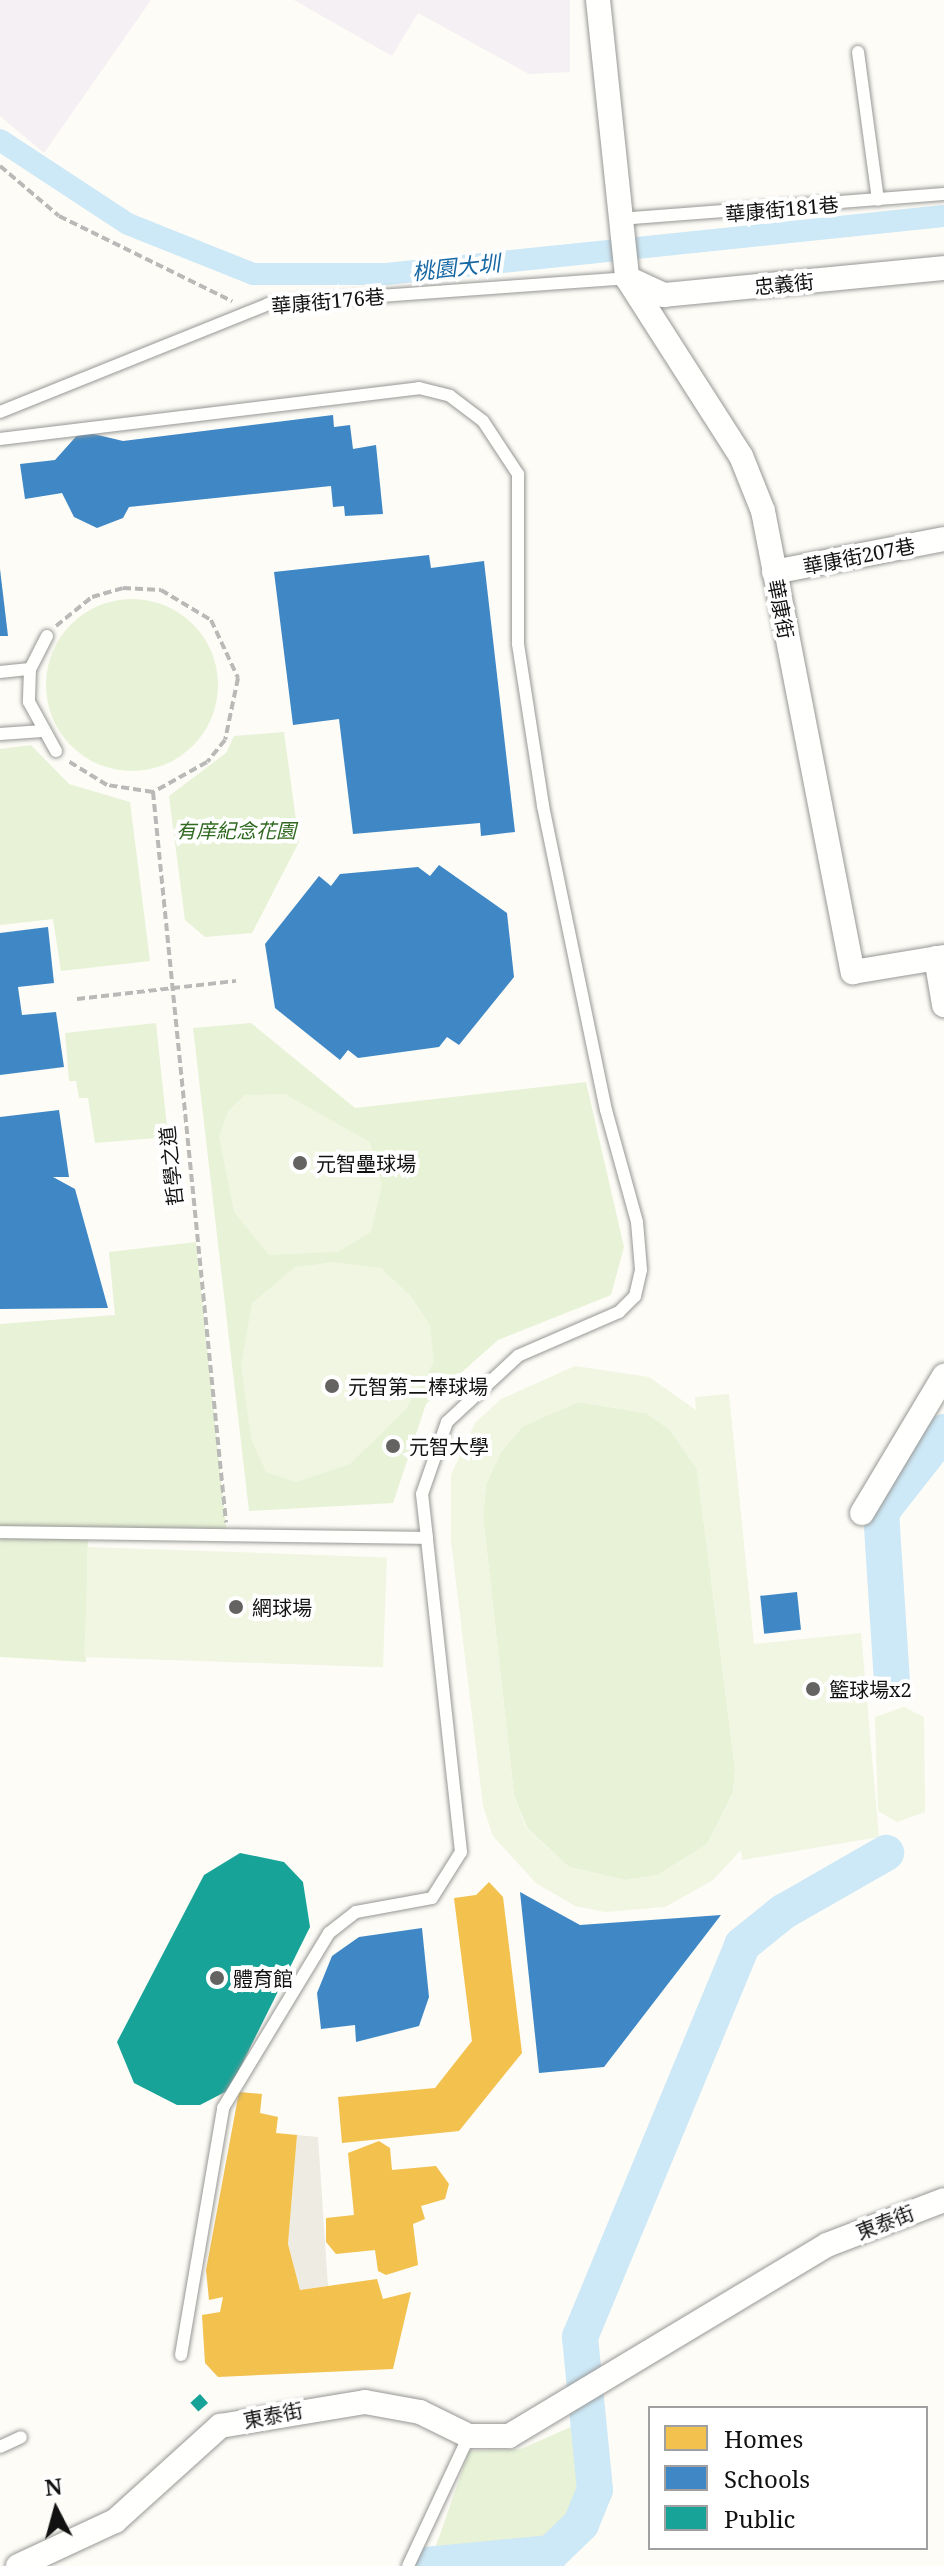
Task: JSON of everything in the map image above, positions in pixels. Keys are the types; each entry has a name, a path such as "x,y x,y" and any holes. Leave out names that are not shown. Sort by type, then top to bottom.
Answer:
{"street":[{"path":"598,0 627,278"},
{"name":"忠義街","path":"627,278 664,295 944,268"},
{"name":"華康街","path":"627,278 741,456 763,511 853,972 940,958"},
{"name":"華康街207巷","path":"774,572 944,539"},
{"path":"940,958 944,1005"},
{"path":"862,1513 944,1376"},
{"name":"東泰街","path":"31,2564 115,2521 220,2426 365,2402 420,2412 469,2436 509,2436 624,2373 827,2245 944,2200"}],"lane":[{"path":"858,52 878,200"},
{"name":"華康街181巷","path":"619,219 944,194"},
{"name":"華康街176巷","path":"0,412 252,310 627,278"},
{"path":"0,439 419,388 450,396 483,421 518,474 518,644 543,806 606,1110 637,1222 641,1270 635,1296 619,1312 518,1356 447,1422 422,1494 461,1852 432,1898 356,1912 329,1933 223,2108 181,2355"},
{"path":"47,636 30,669 29,702 39,731 56,751"},
{"path":"0,672 30,669"},
{"path":"0,734 39,731"},
{"path":"0,1532 427,1538"},
{"path":"408,2566 469,2436"},
{"path":"0,2447 21,2437"}],"path":[{"path":"0,166 59,216 252,310"},
{"path":"47,636 92,597 123,588 161,590 211,620 229,647 236,710 207,762 153,792 107,785 56,751"},
{"name":"哲學之道","path":"153,792 168,987 227,1536"},
{"path":"77,999 236,981"}],"shaded area":[{"path":"0,0 151,0 44,153 0,116"},
{"path":"294,0 570,0 570,72 529,74 418,13 392,56"},
{"path":"297,2135 318,2137 328,2286 300,2290 288,2244"}],"green space":[{"path":"132,599 165,605 193,624 212,652 218,685 212,718 193,746 165,765 132,771 99,765 71,746 52,718 46,685 52,652 71,624 99,605"},
{"name":"有庠紀念花園","path":"284,732 299,842 252,933 205,937 185,920 169,796 226,753 234,736"},
{"path":"31,745 69,784 130,802 150,961 61,971 53,919 0,925 0,749"},
{"path":"156,1023 168,1137 95,1143 88,1098 79,1098 76,1081 69,1081 65,1033"},
{"path":"251,1023 355,1108 586,1082 624,1247 611,1295 498,1340 426,1404 393,1503 249,1511 193,1028"},
{"name":"元智壘球場","path":"285,1094 370,1142 382,1185 371,1232 338,1252 269,1255 234,1212 219,1137 228,1111 245,1095"},
{"path":"196,1242 227,1536 88,1534 86,1662 0,1657 0,1324 115,1315 109,1252"},
{"name":"元智第二棒球場","path":"335,1262 381,1268 411,1296 430,1325 434,1362 407,1408 350,1464 296,1482 266,1472 251,1439 241,1365 252,1303 295,1267"},
{"path":"575,1366 649,1377 696,1410 695,1397 729,1394 754,1644 861,1633 879,1837 742,1860 741,1850 713,1880 665,1907 605,1912 575,1906 536,1883 493,1836 483,1806 451,1541 451,1475 475,1423 501,1399","holes":["578,1402 646,1413 669,1429 697,1469 735,1769 733,1794 707,1844 658,1875 625,1880 569,1867 526,1828 514,1795 483,1516 486,1483 501,1452 523,1426"]},
{"path":"578,1402 646,1413 669,1429 697,1469 735,1769 733,1793 707,1844 658,1875 625,1880 569,1867 527,1828 514,1795 483,1516 486,1484 501,1452 523,1426"},
{"name":"網球場","path":"88,1547 387,1557 383,1667 84,1657"},
{"path":"904,1707 924,1717 925,1812 897,1822 878,1811 875,1717"},
{"path":"582,2422 573,2530 493,2562 429,2566 469,2451 521,2449"}],"building: Homes":[{"path":"489,1882 503,1897 522,2053 459,2131 342,2143 338,2097 435,2088 472,2041 454,1898 476,1895"},
{"path":"239,2092 262,2094 260,2113 278,2117 276,2133 297,2135 288,2244 300,2290 377,2279 383,2299 411,2292 393,2369 218,2377 205,2363 202,2315 220,2312 223,2297 209,2300 206,2270"},
{"path":"379,2141 390,2148 392,2170 436,2166 449,2184 445,2199 421,2206 425,2219 413,2224 418,2265 386,2275 378,2271 375,2250 336,2254 326,2242 326,2218 354,2215 348,2153"}],"building: Schools":[{"path":"333,415 334,427 350,425 353,449 376,445 383,514 345,516 344,506 333,507 331,486 129,507 123,518 97,528 74,517 62,493 25,499 20,464 55,460 81,431 123,441"},
{"path":"429,555 431,568 484,561 515,832 481,836 480,823 353,834 339,719 293,725 274,572"},
{"path":"0,569 8,636 0,636"},
{"path":"439,865 507,913 514,977 459,1045 447,1037 439,1047 358,1058 348,1050 340,1060 275,1008 265,944 319,876 331,886 340,874 418,867 430,876"},
{"path":"48,927 54,983 18,987 22,1015 56,1012 64,1067 0,1075 0,933"},
{"path":"59,1110 69,1177 53,1177 75,1189 108,1308 0,1309 0,1117"},
{"path":"797,1592 801,1630 764,1634 760,1596"},
{"path":"520,1892 580,1925 721,1915 604,2067 539,2073"},
{"path":"422,1928 429,1997 419,2026 356,2042 355,2025 321,2029 317,1993 332,1956 359,1937"}],"building: Public":[{"name":"體育館","path":"240,1853 284,1862 303,1882 310,1927 229,2090 200,2105 177,2105 134,2083 117,2042 204,1875"},
{"path":"200,2394 208,2403 198,2412 190,2403"}],"waterway":[{"name":"桃園大圳","path":"0,140 128,224 253,274 386,274 944,216"},
{"path":"892,1682 881,1512 944,1432"},
{"path":"426,2565 551,2553 581,2524 595,2490 580,2337 742,1945 783,1912 886,1853"}],"place":[{"name":"元智壘球場","path":"300,1163"},
{"name":"元智第二棒球場","path":"332,1386"},
{"name":"元智大學","path":"393,1446"},
{"name":"網球場","path":"236,1607"},
{"name":"籃球場x2","path":"813,1689"},
{"name":"體育館","path":"217,1978"}]}
